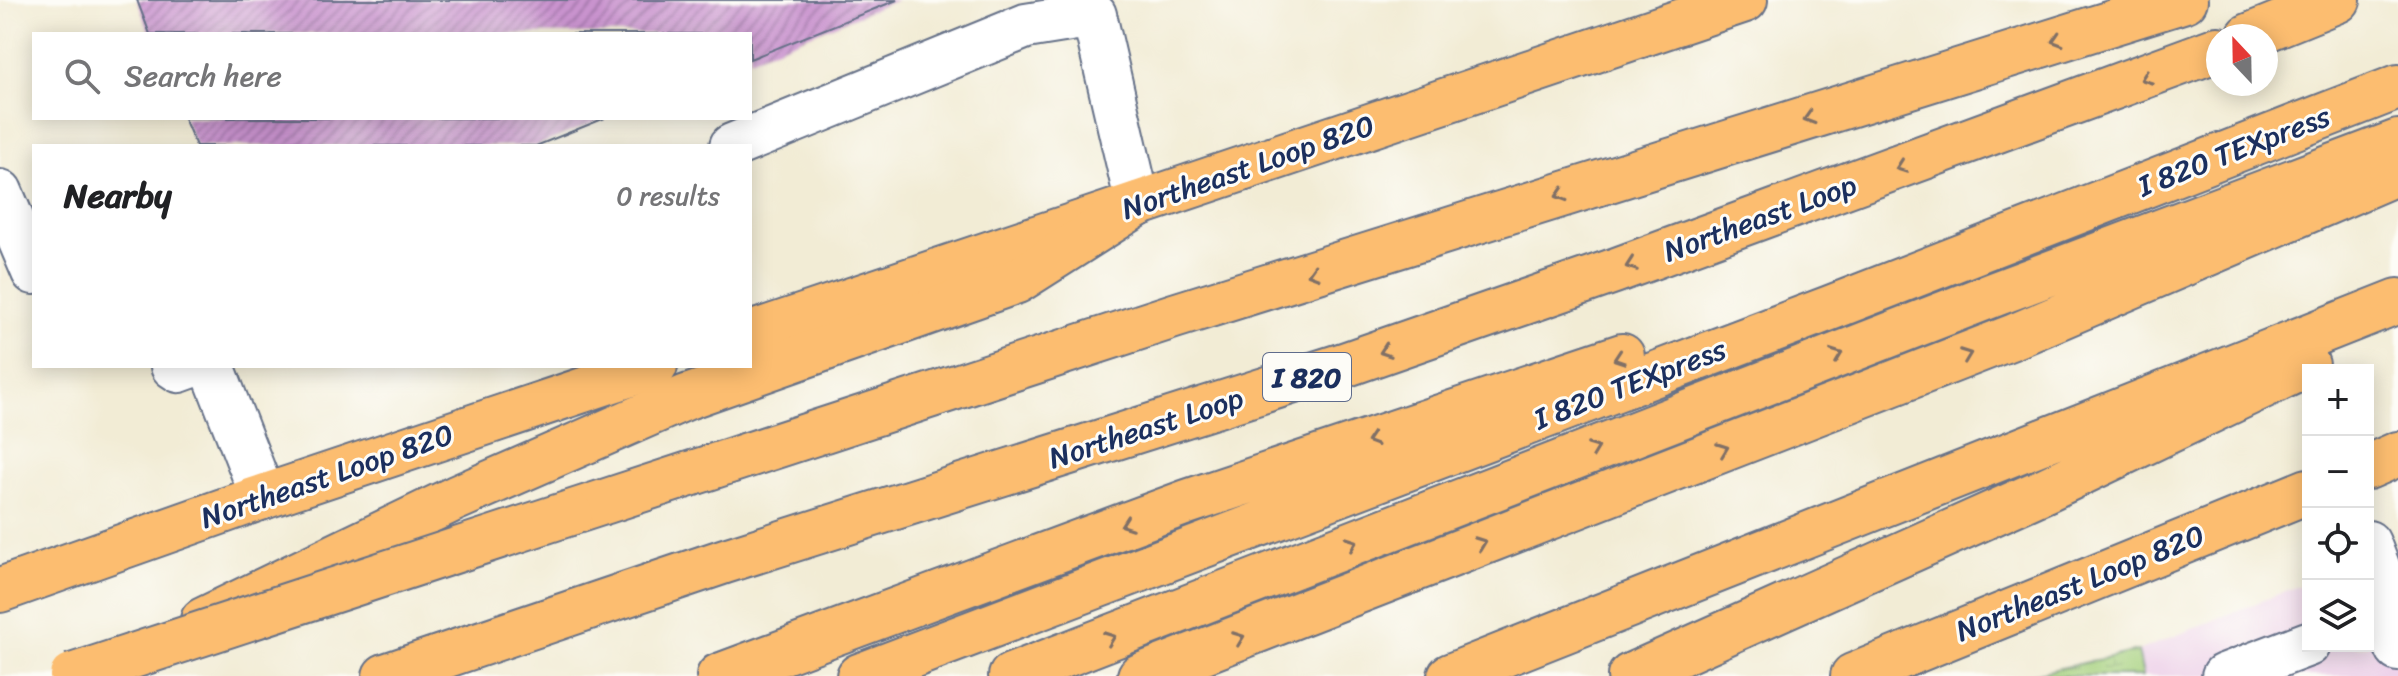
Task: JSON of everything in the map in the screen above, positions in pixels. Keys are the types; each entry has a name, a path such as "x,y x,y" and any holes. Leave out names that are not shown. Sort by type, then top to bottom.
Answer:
{"main road":[{"name":"Northeast Loop 820","path":"752,333 1745,0"},
{"path":"72,676 1174,316 2185,0"},
{"path":"2278,24 2338,0"},
{"name":"Northeast Loop","path":"385,676 725,561 1344,365 1674,250 2206,53"},
{"name":"I 820 TEXpress","path":"859,676 1830,308 2398,87"},
{"name":"I 820 TEXpress","path":"1011,676 1995,294 2398,142"},
{"path":"1140,676 2015,336 2398,172"},
{"path":"95,676 268,587 456,498 687,397 1017,281 1138,204"},
{"path":"1450,676 2398,301"},
{"path":"719,676 1187,502 1721,323 1830,308"},
{"path":"1630,676 2045,490 2398,323"},
{"name":"Northeast Loop 820","path":"0,590 263,497 649,368"},
{"path":"2374,464 2398,454"},
{"name":"Northeast Loop 820","path":"1853,676 2302,493"}],"lane":[{"path":"737,144 1026,26 1093,7 1138,204"},
{"path":"0,192 32,267"},
{"path":"213,368 263,497"},
{"path":"2374,565 2390,622"},
{"path":"2224,676 2302,646"}],"shaded area":[{"path":"2398,545 2398,676 2143,676 2138,651 2302,584 2302,652 2374,652 2374,555"}],"green space":[{"path":"2138,651 2143,676 2025,676"}],"building":[{"path":"137,0 897,0 752,58 752,32 149,32"},
{"path":"185,120 600,120 541,144 195,144"}]}
